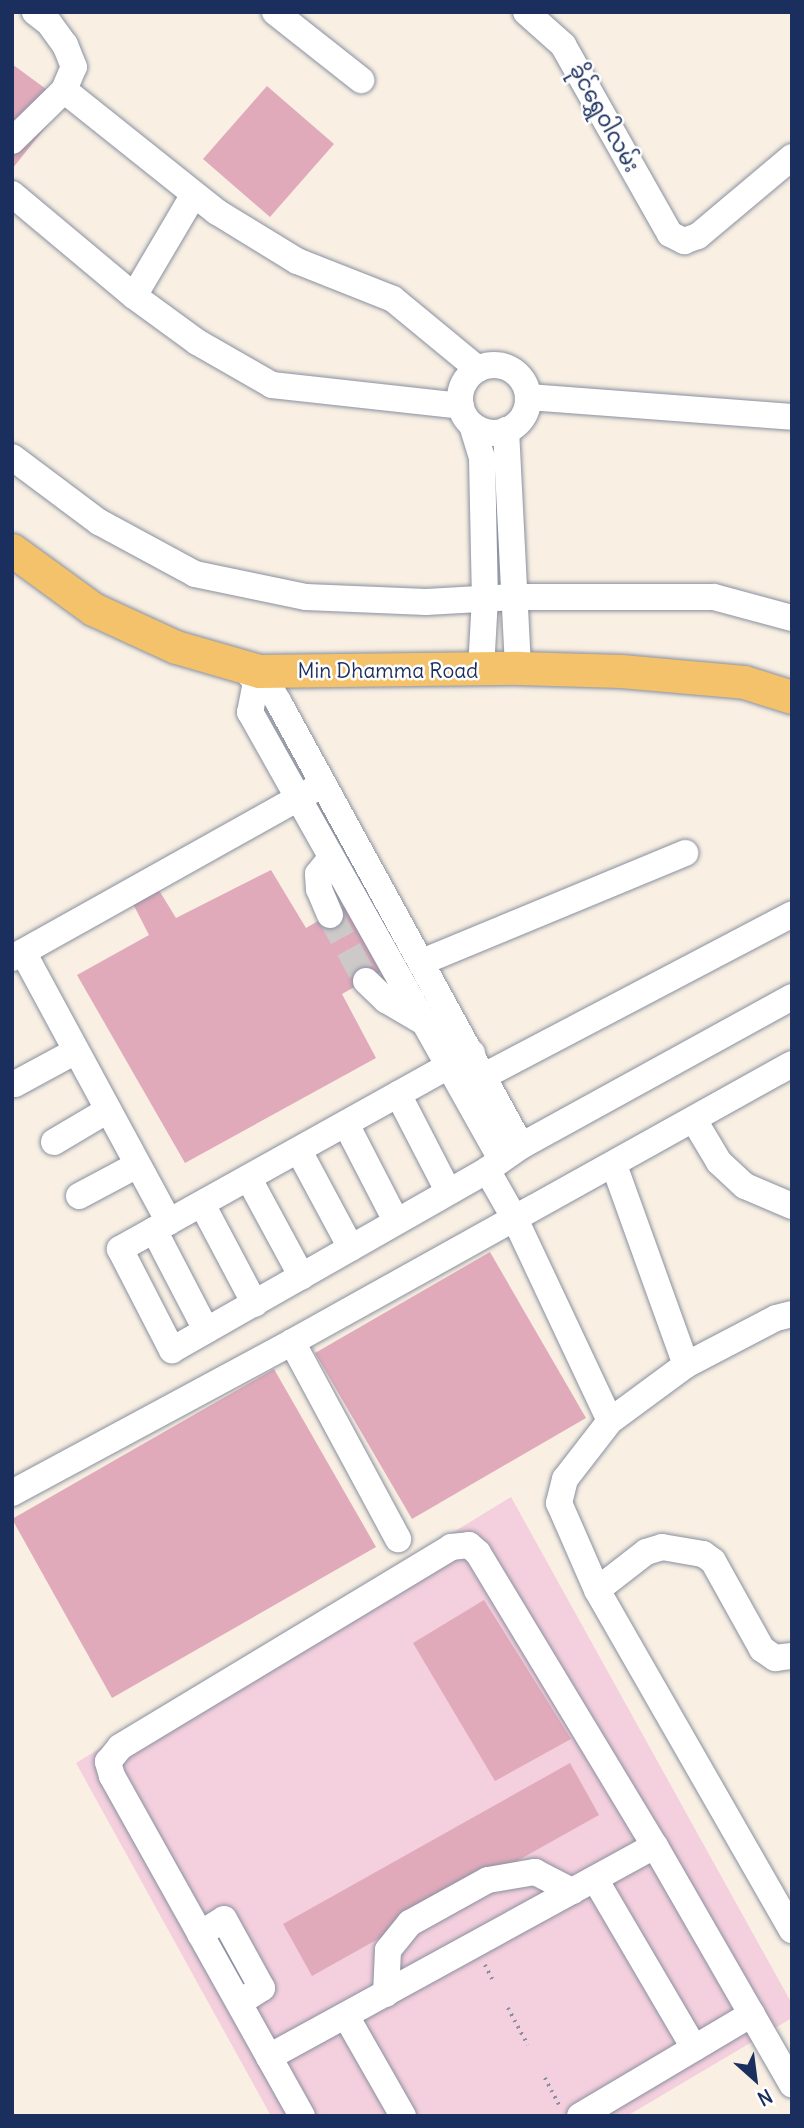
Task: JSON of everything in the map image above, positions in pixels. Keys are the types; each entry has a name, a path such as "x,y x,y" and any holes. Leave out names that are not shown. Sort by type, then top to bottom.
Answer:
{"main road":[{"name":"Min Dhamma Road","path":"12,550 93,609 176,647 249,674 259,671 518,668 700,677 744,682 792,697"}],"street":[{"path":"12,141 64,90 74,67 65,45 49,23 35,12"},
{"path":"275,12 360,80"},
{"name":"ခိုင်ရွှေဝါလမ်း","path":"526,12 563,46 670,233 684,242 698,236 792,157"},
{"path":"64,90 216,212 297,261 393,299 478,369"},
{"path":"12,194 134,296 197,342 272,385 467,415 494,433 506,430 522,417 528,397 519,377 511,369 500,365 478,369 468,376 459,392 467,415 482,458 485,598 481,670"},
{"path":"134,296 194,194"},
{"path":"528,397 792,417"},
{"path":"506,430 518,668"},
{"path":"12,457 99,522 195,574 306,597 426,602 514,597 714,597 792,618"},
{"path":"249,674 272,691 422,962 468,1064 503,1159 515,1219 610,1421"},
{"path":"249,674 250,712 330,859 426,1024"},
{"path":"206,1330 137,1164 76,1051 18,955 323,785"},
{"path":"422,962 685,853"},
{"path":"330,859 318,874 319,889 330,915"},
{"path":"792,914 398,1094 120,1249 172,1350 503,1159 792,997"},
{"path":"374,931 398,920"},
{"path":"366,981 386,1000 426,1024 468,1064 503,1159"},
{"path":"15,1084 76,1051"},
{"path":"12,1493 614,1165 792,1064"},
{"path":"398,1094 449,1191"},
{"path":"54,1142 108,1111"},
{"path":"694,1120 719,1162 745,1186 792,1206"},
{"path":"345,1125 396,1221"},
{"path":"299,1151 351,1248"},
{"path":"79,1196 137,1164"},
{"path":"614,1165 686,1365"},
{"path":"249,1179 302,1277"},
{"path":"202,1204 255,1304"},
{"path":"792,1314 776,1318 686,1365 610,1421 565,1479 559,1503 597,1590 792,1930"},
{"path":"292,1342 398,1539"},
{"path":"302,2116 112,1776 108,1762 120,1747 451,1547 468,1545 478,1553 655,1846 792,2084"},
{"path":"597,1590 646,1552 662,1547 703,1554 713,1561 762,1649 775,1658 792,1656"},
{"path":"269,2057 655,1846"},
{"path":"386,1994 388,1950 410,1923 488,1880 535,1872 584,1885 694,2048"},
{"path":"572,2114 752,2014"},
{"path":"346,2016 403,2116"}],"path":[{"path":"484,1963 494,1982"},
{"path":"508,2008 528,2045"},
{"path":"545,2078 572,2114"}],"shaded area":[{"path":"511,1497 792,2004 792,2018 627,2116 271,2116 76,1763"}],"building":[{"path":"12,64 65,103 12,169"},
{"path":"267,86 334,144 270,217 203,159"},
{"path":"271,870 306,928 354,900 390,967 342,994 376,1058 185,1163 77,975 149,935 131,900 157,887 176,918"},
{"path":"490,1252 586,1418 412,1519 315,1353"},
{"path":"274,1369 376,1547 112,1698 12,1519"},
{"path":"484,1600 571,1739 495,1781 413,1643"},
{"path":"570,1763 599,1815 312,1976 283,1924"}],"tunnel":[{"path":"330,915 366,981"}]}
